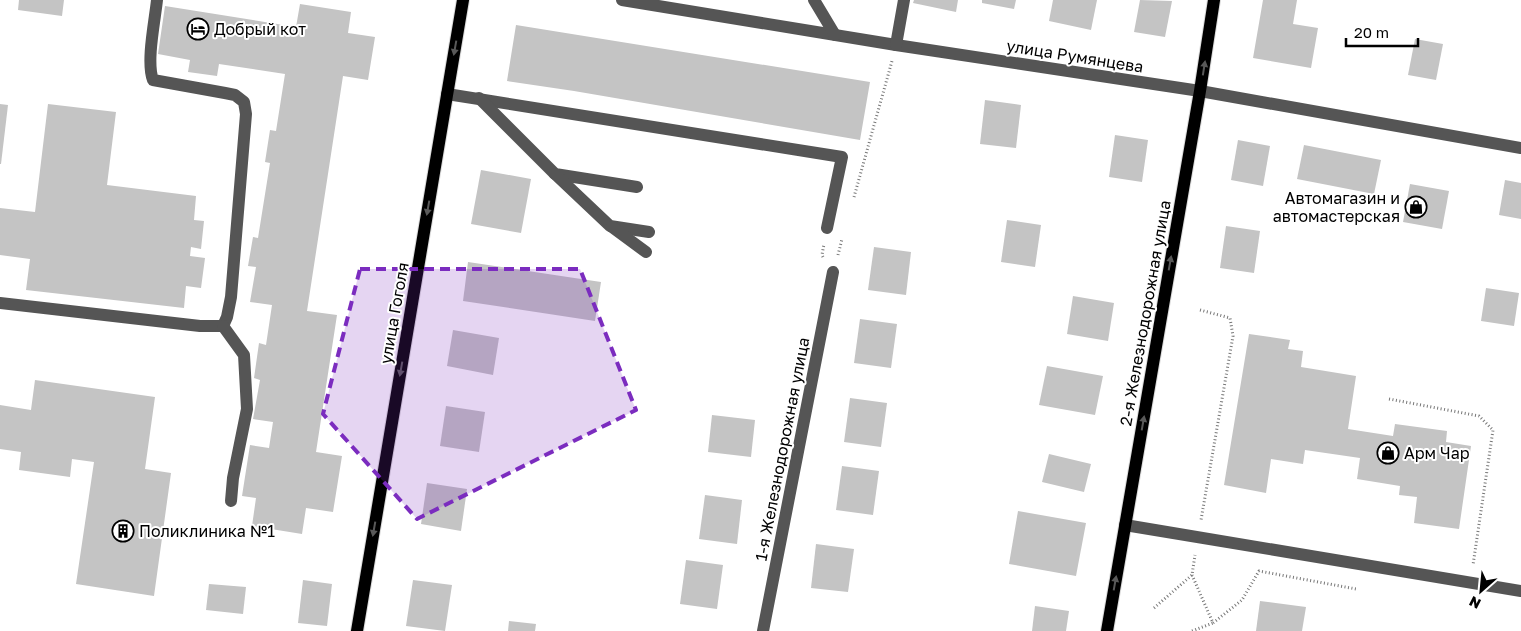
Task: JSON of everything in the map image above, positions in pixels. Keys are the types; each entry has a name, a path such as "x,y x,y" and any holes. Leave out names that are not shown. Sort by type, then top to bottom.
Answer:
{"main road":[{"name":"улица Гоголя","path":"357,631 463,0"},
{"name":"2-я Железнодорожная улица","path":"1106,631 1200,91 1214,0"}],"street":[{"path":"157,0 150,73 153,80 225,92 235,95 244,102 246,114 231,297 227,317 222,326"},
{"name":"улица Румянцева","path":"622,0 896,45 1200,91 1521,148"},
{"path":"814,0 835,35"},
{"path":"896,45 904,0"},
{"path":"447,94 842,157 827,228"},
{"path":"479,98 610,226 646,252"},
{"path":"555,174 637,187"},
{"path":"610,226 649,232"},
{"name":"1-я Железнодорожная улица","path":"763,631 833,272"},
{"path":"0,303 200,326 222,326"},
{"path":"222,326 244,355 247,409 233,478 231,501"},
{"path":"1125,525 1521,591"}],"path":[{"path":"853,202 896,45"},
{"path":"827,228 822,255 833,272"},
{"path":"833,272 843,237"},
{"path":"1200,310 1230,318 1233,336 1192,575 1213,623"},
{"path":"1389,399 1479,416 1493,430 1470,583"},
{"path":"1192,631 1213,623 1242,600 1259,571 1356,589"},
{"path":"1154,608 1192,575"}],"highlighted area":[{"path":"360,269 580,269 636,410 417,519 323,414"}],"building":[{"path":"19,0 64,0 62,16 18,10"},
{"path":"914,0 958,0 956,12 913,3"},
{"path":"982,0 1016,0 1014,9 982,3"},
{"path":"1053,0 1097,0 1091,30 1049,21"},
{"path":"1140,0 1172,1 1165,37 1134,32"},
{"path":"1263,0 1297,0 1293,24 1318,28 1311,68 1253,58"},
{"path":"300,4 351,12 348,33 375,37 368,80 343,76 307,311 337,315 316,452 342,456 333,512 306,508 302,534 252,526 256,498 242,496 250,445 269,448 273,422 253,419 260,380 254,378 259,343 266,345 272,305 250,302 256,267 248,266 253,237 258,238 270,163 265,162 270,130 276,131 285,74 219,64 217,76 188,72 190,60 158,54 165,6 296,27"},
{"path":"516,25 870,82 860,140 507,81"},
{"path":"1415,39 1443,44 1436,80 1408,75"},
{"path":"985,100 1021,105 1016,148 980,144"},
{"path":"0,104 8,105 1,164 0,164"},
{"path":"48,104 116,112 107,185 196,196 194,220 204,221 201,249 191,247 190,256 205,258 201,288 186,286 184,308 26,290 30,259 0,255 0,208 35,212"},
{"path":"1115,135 1148,140 1142,182 1109,177"},
{"path":"1238,140 1270,146 1263,186 1231,180"},
{"path":"1304,145 1381,160 1374,194 1297,179"},
{"path":"481,170 531,179 521,233 471,224"},
{"path":"1505,180 1521,183 1521,219 1499,215"},
{"path":"1410,184 1449,191 1442,229 1403,222"},
{"path":"1007,220 1041,225 1035,267 1001,262"},
{"path":"1226,226 1260,231 1254,273 1220,268"},
{"path":"874,247 911,252 906,295 868,290"},
{"path":"468,262 601,282 595,321 463,301"},
{"path":"1486,288 1519,293 1514,326 1481,321"},
{"path":"1073,296 1114,303 1108,341 1067,334"},
{"path":"860,319 897,324 891,368 854,363"},
{"path":"453,330 499,338 493,375 447,366"},
{"path":"1249,334 1290,340 1288,349 1303,351 1301,367 1356,376 1348,429 1393,436 1395,424 1447,431 1446,442 1471,446 1459,529 1414,523 1417,497 1399,495 1400,486 1357,479 1360,458 1305,450 1303,464 1271,459 1266,493 1224,485"},
{"path":"1047,366 1103,376 1095,415 1039,405"},
{"name":"Поликлиника №1","path":"35,380 155,397 145,469 171,473 154,596 76,584 94,462 72,459 70,477 19,470 21,452 0,449 0,405 31,410"},
{"path":"850,398 887,403 881,447 844,442"},
{"path":"446,406 485,412 479,452 440,446"},
{"path":"712,415 755,420 751,457 708,452"},
{"path":"1049,454 1091,464 1084,492 1042,482"},
{"path":"842,466 879,471 873,515 836,510"},
{"path":"427,483 467,489 461,531 421,524"},
{"path":"705,495 742,500 737,544 699,539"},
{"path":"1018,511 1086,523 1076,576 1009,564"},
{"path":"816,544 854,549 848,592 811,588"},
{"path":"686,560 723,565 717,609 680,604"},
{"path":"303,580 332,584 327,626 298,623"},
{"path":"413,580 452,585 445,631 406,626"},
{"path":"209,584 246,587 243,614 206,610"},
{"path":"1260,601 1306,607 1302,631 1256,631"},
{"path":"1035,606 1069,611 1066,631 1032,631"},
{"path":"509,621 536,624 535,631 508,631"}],"place":[{"name":"Добрый кот","path":"198,29"},
{"name":"Автомагазин и автомастерская","path":"1416,207"},
{"name":"Арм Чар","path":"1388,453"},
{"name":"Поликлиника №1","path":"123,531"}]}
